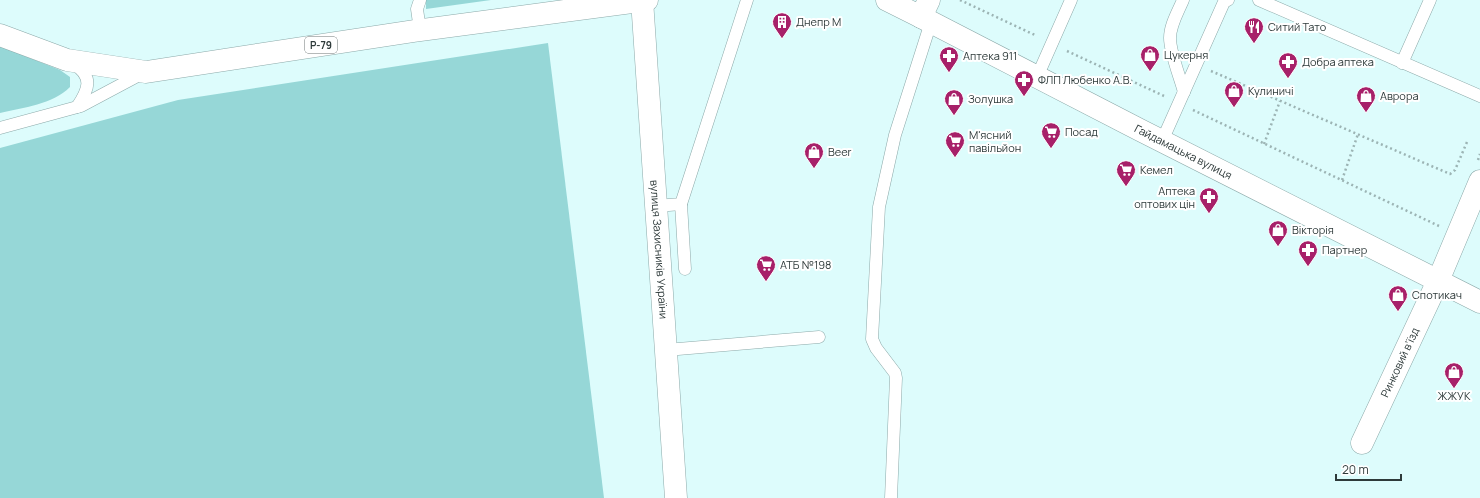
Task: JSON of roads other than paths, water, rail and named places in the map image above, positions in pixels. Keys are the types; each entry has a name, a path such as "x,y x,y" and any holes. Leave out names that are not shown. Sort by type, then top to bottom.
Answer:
{"street":[{"name":"вулиця Захисників України","path":"642,0 676,498"},
{"name":"Р-79","path":"0,35 67,60 146,72 420,30 647,0"},
{"name":"Гайдамацька вулиця","path":"887,0 927,13 1037,77 1480,302"},
{"name":"Ринковий в’їзд","path":"1362,444 1438,281 1480,181"}],"lane":[{"path":"420,0 417,9 420,30"},
{"path":"685,269 681,204 747,0"},
{"path":"1037,77 1072,0"},
{"path":"1184,0 1172,27 1170,37 1171,46 1184,92"},
{"path":"1162,141 1224,2 1228,0"},
{"path":"1402,63 1430,0"},
{"path":"1262,1 1480,96"},
{"path":"891,498 896,378 895,374 876,348 872,339 879,207 895,135 927,13"},
{"path":"67,60 80,68 86,74 88,80 87,90 77,107"},
{"path":"0,128 77,107 146,72"},
{"path":"656,206 681,204"},
{"path":"666,350 693,345 819,337"}],"place":[{"name":"Днепр М","path":"782,39"},
{"name":"Ситий Тато","path":"1254,44"},
{"name":"Цукерня","path":"1150,72"},
{"name":"Аптека 911","path":"949,73"},
{"name":"Добра аптека","path":"1288,79"},
{"name":"ФЛП Любенко А.В.","path":"1024,97"},
{"name":"Кулиничі","path":"1234,108"},
{"name":"Аврора","path":"1366,113"},
{"name":"Золушка","path":"954,116"},
{"name":"Посад","path":"1051,149"},
{"name":"М'ясний павільйон","path":"955,158"},
{"name":"Beer","path":"814,169"},
{"name":"Кемел","path":"1126,187"},
{"name":"Аптека оптових цін","path":"1209,214"},
{"name":"Вікторія","path":"1278,247"},
{"name":"Партнер","path":"1308,267"},
{"name":"АТБ №198","path":"766,282"},
{"name":"Спотикач","path":"1398,312"},
{"name":"ЖЖУК","path":"1454,389"}]}
